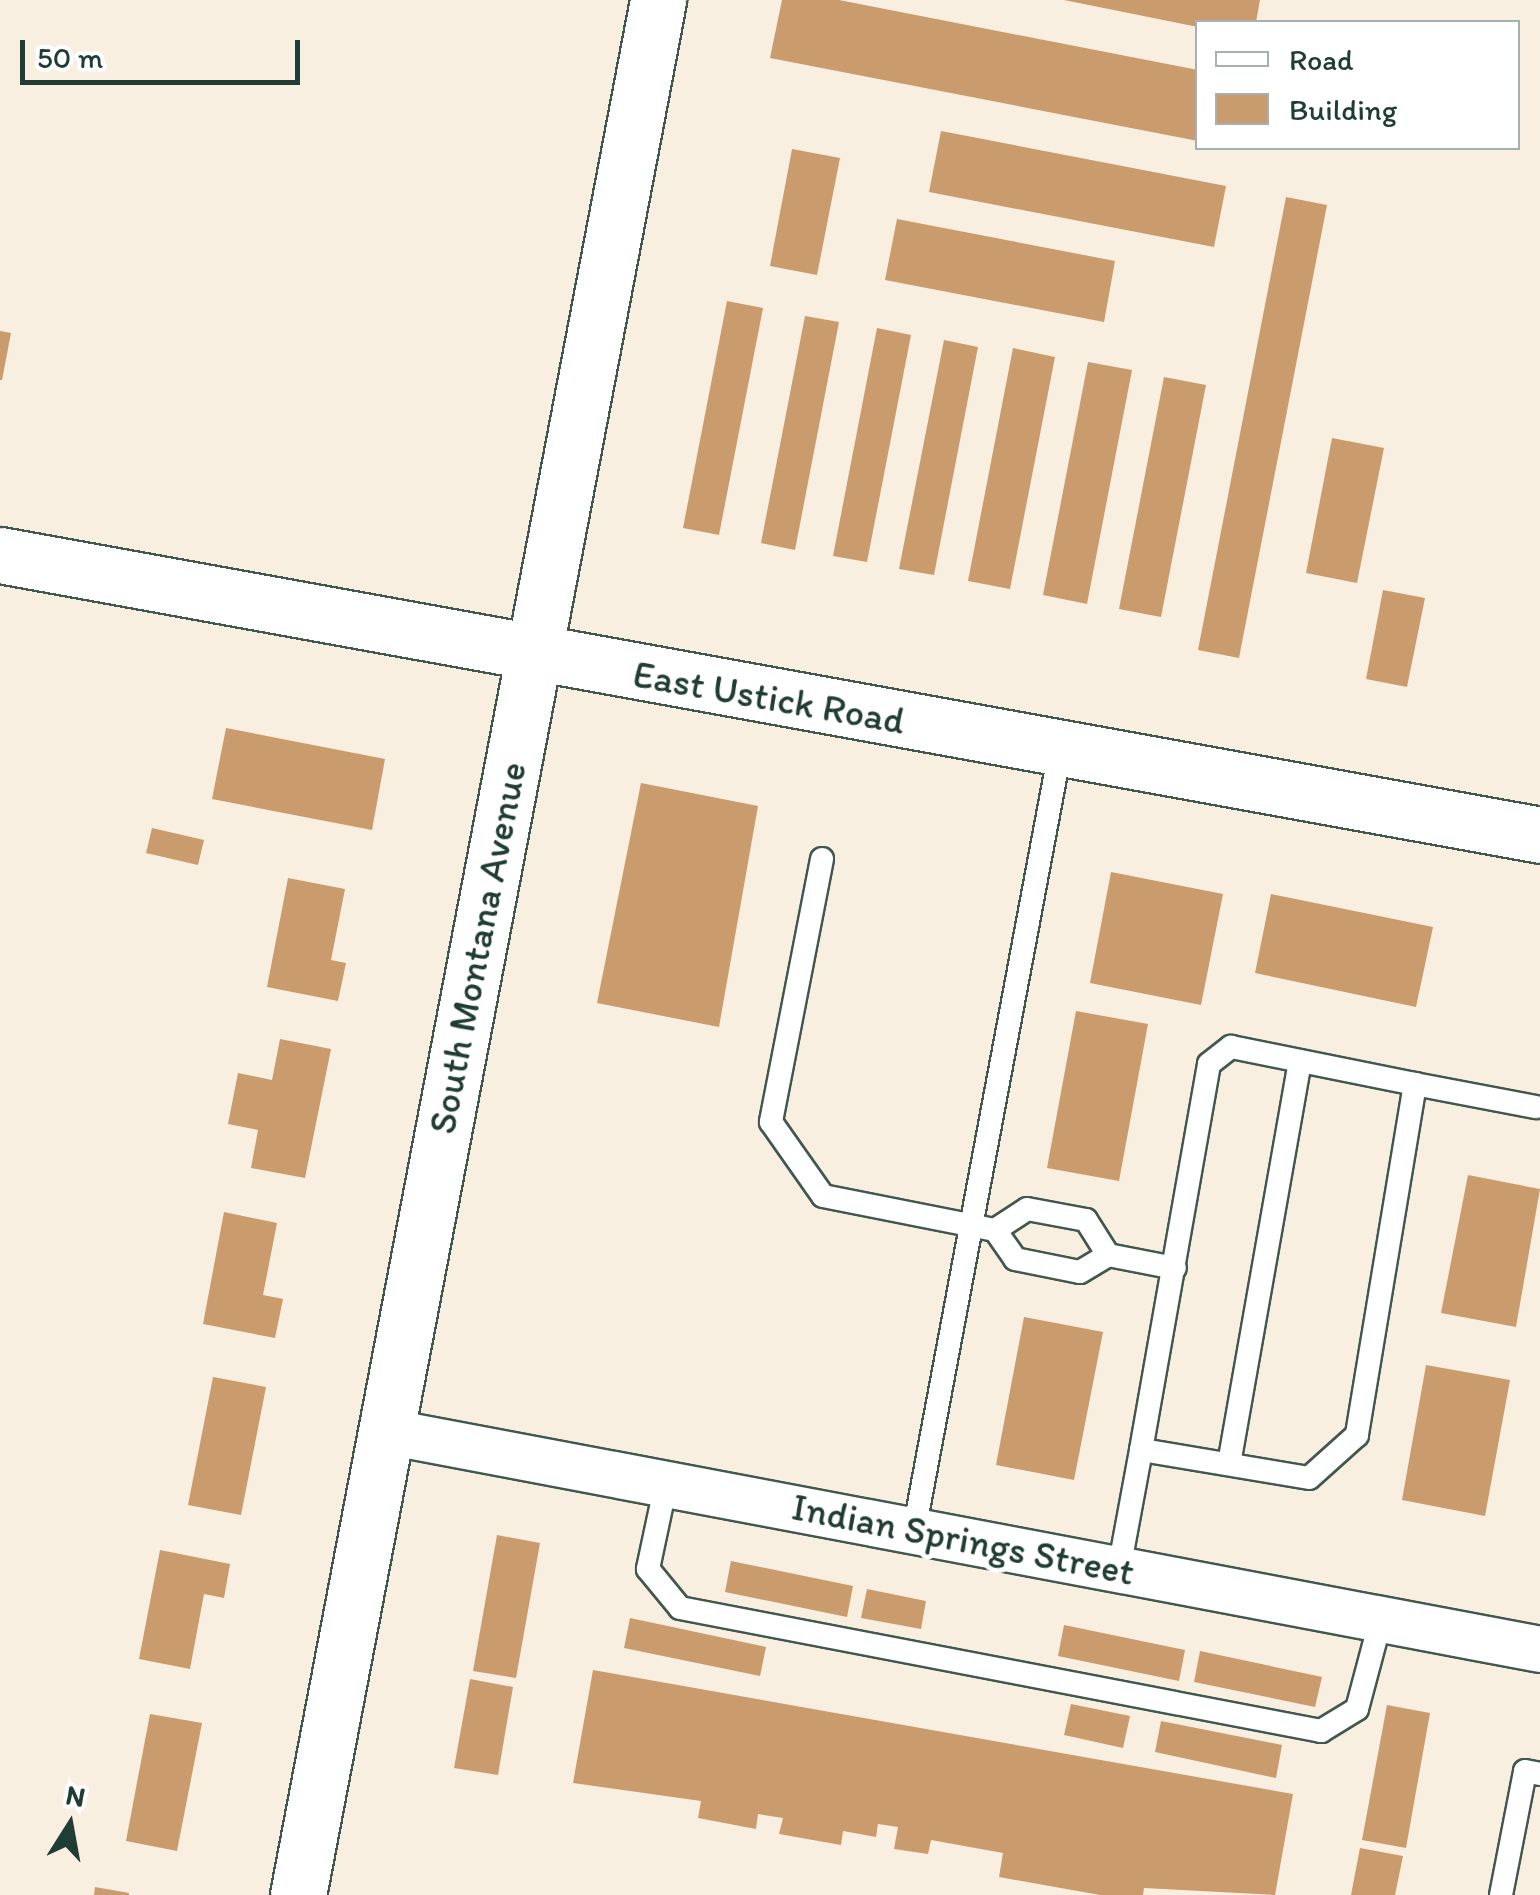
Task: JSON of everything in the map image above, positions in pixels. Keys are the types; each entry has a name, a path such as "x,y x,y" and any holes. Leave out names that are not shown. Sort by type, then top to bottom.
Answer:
{"street":[{"name":"South Montana Avenue","path":"298,1895 658,0"},
{"name":"East Ustick Road","path":"0,555 1060,751 1540,834"},
{"name":"Indian Springs Street","path":"386,1431 1540,1649"}],"lane":[{"path":"914,1531 983,1228 1060,751"},
{"path":"822,859 772,1122 823,1196 983,1228 1015,1258 1080,1272 1108,1255 1175,1268"},
{"path":"1118,1569 1213,1056 1231,1047 1536,1107"},
{"path":"1230,1464 1300,1061"},
{"path":"1141,1450 1308,1478 1357,1435 1415,1084"},
{"path":"983,1228 1026,1209 1086,1220 1108,1255"},
{"path":"666,1484 648,1569 680,1608 1321,1731 1358,1708 1381,1619"},
{"path":"1501,1895 1525,1771 1540,1774"}],"building":[{"path":"782,0 839,0 1195,69 1195,140 770,58"},
{"path":"1064,0 1260,0 1256,20 1195,20 1195,26"},
{"path":"941,131 1226,186 1214,247 929,192"},
{"path":"792,149 840,158 817,275 770,266"},
{"path":"1286,197 1327,205 1239,658 1198,650"},
{"path":"897,219 1115,261 1104,322 885,280"},
{"path":"727,301 763,308 719,535 683,528"},
{"path":"805,316 839,322 795,550 761,543"},
{"path":"877,328 911,335 867,562 833,556"},
{"path":"0,331 11,333 2,380 0,380"},
{"path":"944,340 978,347 934,575 899,569"},
{"path":"1013,348 1055,357 1010,589 968,581"},
{"path":"1088,362 1132,370 1087,604 1043,595"},
{"path":"1164,377 1206,385 1161,617 1119,609"},
{"path":"1332,438 1384,448 1357,583 1306,573"},
{"path":"1383,590 1425,598 1407,687 1366,679"},
{"path":"226,728 385,759 372,830 212,799"},
{"path":"641,783 758,806 719,1027 597,1003"},
{"path":"152,828 204,840 198,865 146,853"},
{"path":"1111,872 1223,894 1201,1005 1090,983"},
{"path":"288,878 345,889 331,960 346,963 338,1001 267,987"},
{"path":"1271,894 1433,927 1416,1007 1255,973"},
{"path":"1076,1011 1148,1024 1119,1181 1047,1168"},
{"path":"280,1039 331,1049 305,1178 251,1168 258,1130 228,1124 238,1073 272,1080"},
{"path":"1468,1175 1540,1189 1516,1327 1441,1313"},
{"path":"224,1212 277,1223 263,1295 283,1299 275,1338 203,1324"},
{"path":"1024,1317 1103,1332 1074,1480 996,1465"},
{"path":"1426,1365 1510,1380 1485,1516 1402,1500"},
{"path":"213,1377 266,1387 241,1515 188,1505"},
{"path":"497,1535 540,1543 516,1678 473,1671"},
{"path":"160,1550 230,1564 224,1598 204,1594 190,1669 139,1659"},
{"path":"731,1561 853,1586 847,1617 725,1592"},
{"path":"867,1589 926,1601 921,1629 861,1618"},
{"path":"630,1618 766,1647 760,1676 624,1648"},
{"path":"1064,1625 1185,1650 1179,1681 1058,1656"},
{"path":"1200,1651 1322,1677 1315,1707 1194,1682"},
{"path":"593,1670 1293,1794 1275,1895 1144,1888 1143,1895 1100,1895 999,1877 1003,1853 931,1840 928,1854 894,1849 898,1827 878,1824 876,1837 843,1831 841,1845 779,1834 783,1818 758,1814 756,1829 698,1818 701,1801 573,1783"},
{"path":"470,1679 513,1687 498,1775 454,1768"},
{"path":"1071,1704 1130,1716 1123,1748 1064,1735"},
{"path":"1387,1705 1430,1713 1406,1848 1362,1840"},
{"path":"150,1714 202,1723 177,1851 126,1841"},
{"path":"1161,1721 1282,1745 1276,1778 1155,1752"},
{"path":"1360,1848 1403,1856 1395,1895 1351,1895"},
{"path":"95,1887 129,1893 129,1895 94,1895"}]}
